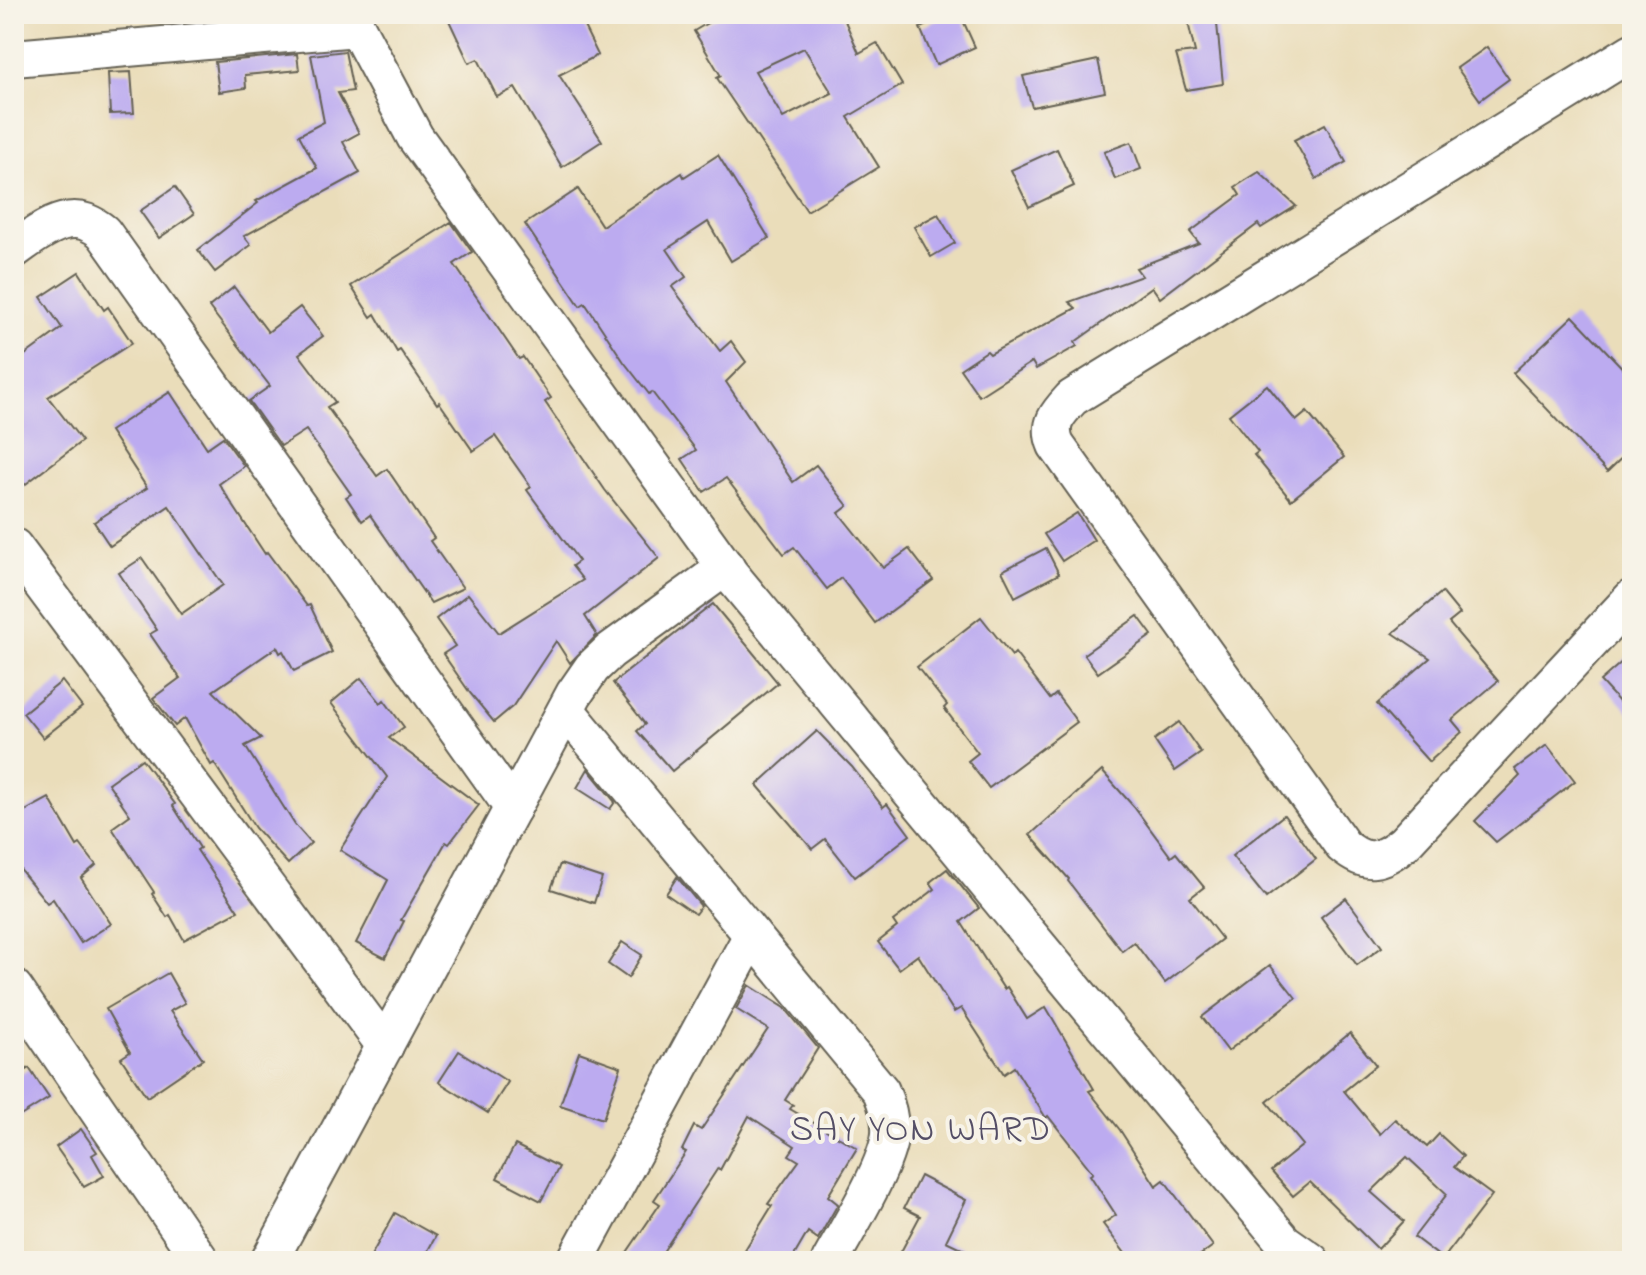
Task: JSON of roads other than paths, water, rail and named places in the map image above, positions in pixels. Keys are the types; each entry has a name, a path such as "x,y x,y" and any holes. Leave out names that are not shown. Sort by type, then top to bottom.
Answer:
{"street":[{"path":"14,58 354,21 415,137 726,567 1284,1242 1311,1261"},
{"path":"1632,52 1072,398 1057,414 1052,436 1343,846 1358,858 1372,860 1390,854 1404,843 1632,598"},
{"path":"14,250 61,222 84,221 103,232 513,808"},
{"path":"14,547 385,1046"},
{"path":"269,1261 566,710 592,668 610,651 726,567"},
{"path":"566,710 881,1091 887,1106 890,1138 884,1159 830,1261"},
{"path":"575,1261 752,935"},
{"path":"14,988 201,1261"}],"district":[{"name":"SAY YON WARD","path":"921,1127"}]}
